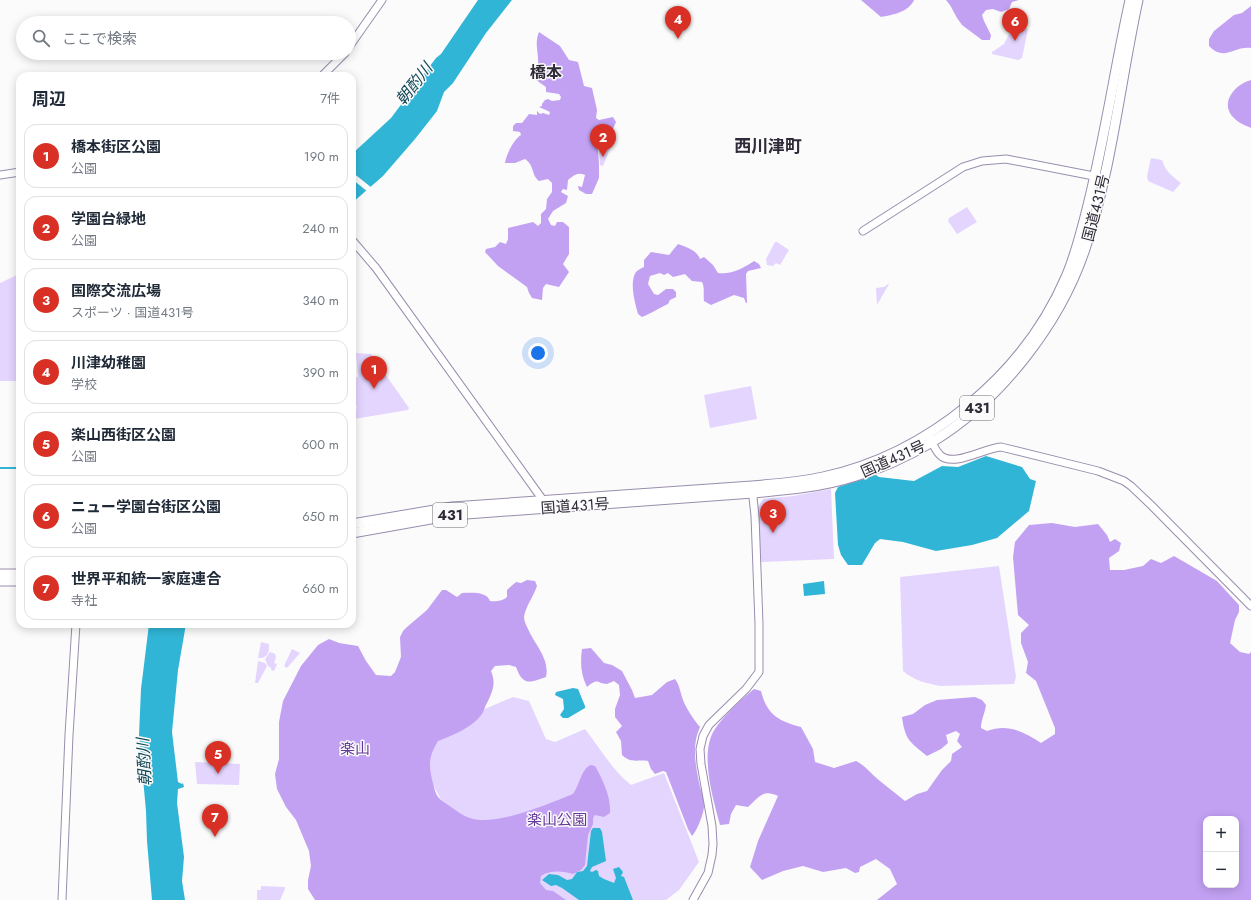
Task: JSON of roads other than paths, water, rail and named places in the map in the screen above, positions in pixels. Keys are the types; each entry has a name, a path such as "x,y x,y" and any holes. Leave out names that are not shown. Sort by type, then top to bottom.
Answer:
{"highway":[{"name":"国道431号","path":"1100,177 1130,0"},
{"name":"国道431号","path":"356,532 453,515 546,505 752,490 797,482 852,468 930,438 978,397 1022,352 1054,303 1066,276 1100,177 1138,0"},
{"name":"国道431号","path":"356,523 452,507 546,505"},
{"path":"0,574 16,574"},
{"path":"0,581 16,581"}],"street":[{"path":"356,37 382,0"},
{"path":"326,72 337,60"},
{"path":"863,231 963,167 982,161 1006,159 1100,177"},
{"path":"0,175 16,173"},
{"path":"356,245 376,268 546,505"},
{"path":"930,438 940,456 946,459 957,459 1001,447 1098,471 1120,479 1131,486 1146,500 1251,606"},
{"path":"693,900 708,873 713,844 711,817 701,764 700,749 703,736 709,725 746,689 759,672 759,624 755,516 752,490"},
{"path":"62,900 69,734 76,628"}],"water":[{"path":"478,0 512,0 486,33 453,83 444,92 437,111 383,176 356,200 356,150 391,118 436,58 441,54"},
{"path":"986,456 1022,467 1030,479 1036,481 1029,511 997,538 972,545 936,551 903,542 880,539 875,543 862,565 848,565 841,555 838,545 835,493 838,487 876,475 879,477 914,481 942,466 958,467"},
{"path":"824,581 825,594 804,596 803,584"},
{"name":"朝酌川","path":"149,628 185,628 178,670 172,732 178,782 183,783 184,787 178,789 177,803 184,857 182,881 185,900 152,900 139,735 141,689"},
{"path":"573,688 578,689 585,708 568,718 563,718 560,715 564,709 563,699 555,695 556,692"},
{"path":"593,828 600,828 602,832 606,861 592,867 590,871 598,871 599,876 614,883 616,878 613,869 619,867 623,872 621,876 624,877 633,900 579,900 562,888 556,885 551,886 542,880 549,874 558,875 567,880 572,879 577,872 583,871 587,866 591,831"}],"waterway":[{"path":"0,468 16,468"}],"place":[{"name":"川津幼稚園","path":"678,39"},
{"name":"ニュー学園台街区公園","path":"1015,41"},
{"name":"学園台緑地","path":"603,157"},
{"name":"橋本街区公園","path":"374,389"},
{"name":"国際交流広場","path":"773,533"},
{"name":"楽山西街区公園","path":"218,774"},
{"name":"世界平和統一家庭連合","path":"215,837"}],"district":[{"name":"橋本","path":"546,72"},
{"name":"西川津町","path":"768,146"}],"park label":[{"name":"楽山","path":"355,749"},
{"name":"楽山公園","path":"557,820"}]}
